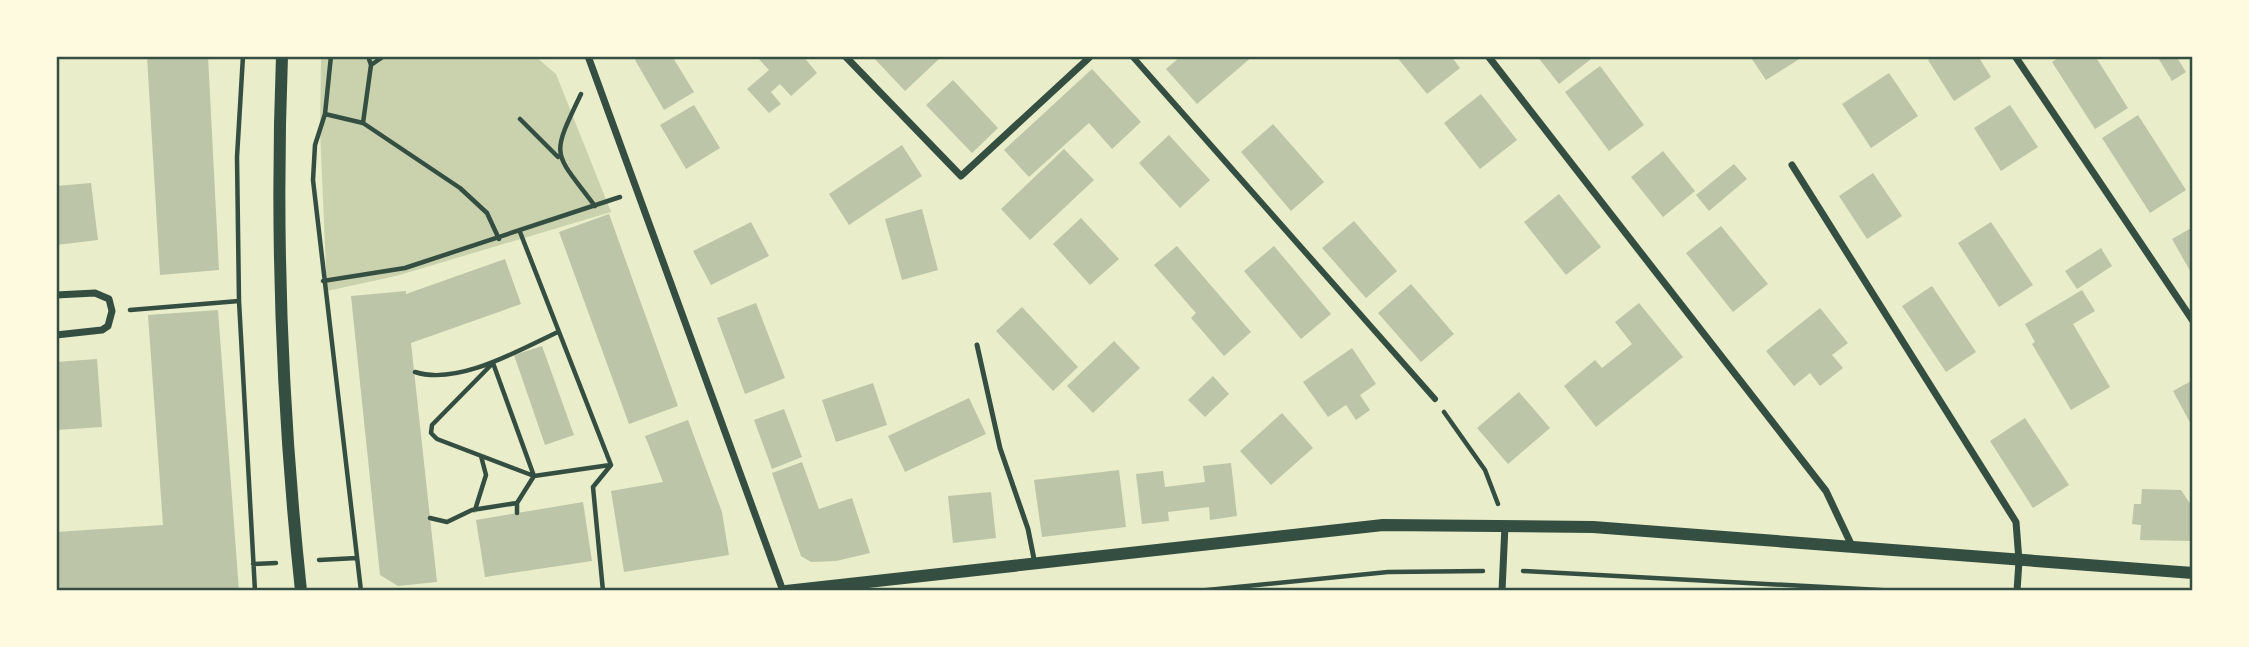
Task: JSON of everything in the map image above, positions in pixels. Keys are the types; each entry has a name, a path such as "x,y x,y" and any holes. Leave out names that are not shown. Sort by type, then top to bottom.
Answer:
{"street":[{"path":"282,56 279,190 282,337 301,591"},
{"path":"588,56 785,591 1383,525 1505,524 1593,527 2193,573"},
{"path":"845,56 961,176 1091,56"},
{"path":"1132,56 1435,399"},
{"path":"1488,56 1826,491 1852,546"},
{"path":"2015,56 2193,321"},
{"path":"1791,165 2016,522 2019,561 2017,591"},
{"path":"56,295 95,293 109,299 112,311 108,326 102,330 56,335"},
{"path":"1502,591 1505,524"}],"lane":[{"path":"976,345 1000,448 1028,529 1035,565"}],"path":[{"path":"243,56 237,157 239,301 256,591"},
{"path":"331,56 325,114 315,145 313,180 361,591"},
{"path":"363,123 371,65 368,56"},
{"path":"371,65 384,56"},
{"path":"559,158 559,139 594,69"},
{"path":"325,114 363,123 478,202 499,239"},
{"path":"520,119 559,158 595,206"},
{"path":"323,281 405,268 520,232 638,190"},
{"path":"520,232 611,465"},
{"path":"112,311 239,301"},
{"path":"415,372 426,375 453,373 493,363 558,332"},
{"path":"493,363 432,425 431,433 436,439 534,476 611,465"},
{"path":"493,363 534,476"},
{"path":"1435,399 1485,470 1505,524"},
{"path":"475,510 486,475 481,456"},
{"path":"603,591 593,487 611,465"},
{"path":"517,513 517,503 534,476"},
{"path":"430,518 447,522 475,510 517,503"},
{"path":"1197,591 1388,572 1503,570 1899,591"}],"green space":[{"path":"321,56 535,56 556,74 611,212 396,276 327,291 320,131"}],"building":[{"path":"147,56 208,56 219,270 160,275"},
{"path":"641,56 672,56 694,92 664,110 635,60"},
{"path":"756,56 803,56 817,73 791,96 780,84 771,92 781,104 769,113 747,89 769,70"},
{"path":"872,56 937,56 939,59 905,91"},
{"path":"1181,56 1253,56 1197,104 1166,69"},
{"path":"1396,56 1451,56 1460,68 1427,94"},
{"path":"1537,56 1589,56 1591,59 1559,84"},
{"path":"1750,56 1804,56 1766,80"},
{"path":"1935,56 1978,56 1991,77 1954,101 1928,60"},
{"path":"2061,56 2095,56 2128,108 2095,129 2052,62"},
{"path":"2157,56 2176,56 2186,72 2172,81"},
{"path":"1600,66 1644,125 1609,151 1565,92"},
{"path":"1092,69 1141,122 1112,149 1089,123 1029,177 1004,150"},
{"path":"1889,73 1918,116 1871,148 1842,104"},
{"path":"953,80 998,128 972,153 926,105"},
{"path":"1481,94 1517,140 1480,169 1444,123"},
{"path":"694,105 720,148 686,169 660,125"},
{"path":"2010,105 2038,147 2001,171 1974,128"},
{"path":"2138,115 2186,190 2150,213 2102,138"},
{"path":"1273,124 1324,182 1291,211 1241,152"},
{"path":"1169,135 1210,180 1180,208 1139,163"},
{"path":"902,145 922,176 849,225 829,194"},
{"path":"1064,149 1094,180 1030,240 1001,209"},
{"path":"1663,151 1695,191 1663,217 1631,177"},
{"path":"1734,164 1747,179 1709,211 1696,195"},
{"path":"1873,173 1902,216 1867,239 1839,196"},
{"path":"91,183 98,240 56,245 56,186"},
{"path":"1559,194 1601,247 1566,275 1524,222"},
{"path":"922,209 938,270 902,280 885,219"},
{"path":"609,214 678,406 629,424 559,232"},
{"path":"1081,218 1119,259 1090,285 1053,244"},
{"path":"1354,221 1397,271 1366,298 1322,248"},
{"path":"751,222 769,256 711,285 693,251"},
{"path":"1991,222 2033,285 1999,307 1958,243"},
{"path":"1721,226 1768,284 1733,312 1686,253"},
{"path":"2193,227 2193,276 2172,239"},
{"path":"1177,246 1251,332 1224,356 1191,318 1196,313 1154,265"},
{"path":"1274,246 1331,314 1301,339 1244,271"},
{"path":"2101,248 2112,266 2077,289 2065,271"},
{"path":"505,259 521,304 411,343 437,582 398,586 380,575 351,296 406,291 406,294"},
{"path":"1411,284 1454,334 1421,362 1378,313"},
{"path":"1932,286 1976,352 1946,372 1902,306"},
{"path":"2082,290 2095,311 2073,324 2110,387 2071,410 2032,344 2035,342 2025,324"},
{"path":"756,303 785,378 745,394 717,318"},
{"path":"1639,303 1683,357 1596,427 1564,386 1595,360 1602,368 1632,344 1615,322"},
{"path":"1022,307 1078,367 1053,391 996,331"},
{"path":"1820,308 1848,343 1832,355 1843,368 1820,386 1810,373 1794,386 1766,351"},
{"path":"218,310 239,591 56,591 56,532 163,525 148,315"},
{"path":"1114,341 1140,368 1093,413 1067,386"},
{"path":"542,346 574,435 545,445 514,355"},
{"path":"1352,348 1376,384 1360,395 1370,410 1356,420 1346,405 1328,417 1303,382"},
{"path":"97,359 102,427 56,430 56,362"},
{"path":"1213,376 1229,394 1205,417 1188,400"},
{"path":"2193,380 2193,428 2173,391"},
{"path":"873,383 887,425 836,442 822,400"},
{"path":"1519,392 1550,428 1508,464 1477,428"},
{"path":"969,398 986,434 905,472 888,436"},
{"path":"784,409 802,457 772,469 754,420"},
{"path":"1282,413 1313,448 1271,485 1240,451"},
{"path":"2025,418 2069,485 2033,508 1990,441"},
{"path":"688,420 722,512 729,555 624,572 611,491 663,482 645,436"},
{"path":"802,462 819,509 852,498 870,553 836,561 811,562 801,556 772,473"},
{"path":"1231,463 1237,516 1210,520 1209,507 1168,512 1169,521 1142,524 1136,474 1163,471 1165,487 1205,482 1203,466"},
{"path":"1119,470 1126,527 1042,537 1034,480"},
{"path":"2142,489 2181,490 2193,508 2193,541 2140,540 2141,525 2132,524 2134,504 2141,504"},
{"path":"991,492 996,538 953,543 948,496"},
{"path":"583,502 592,561 485,577 476,520"}]}
